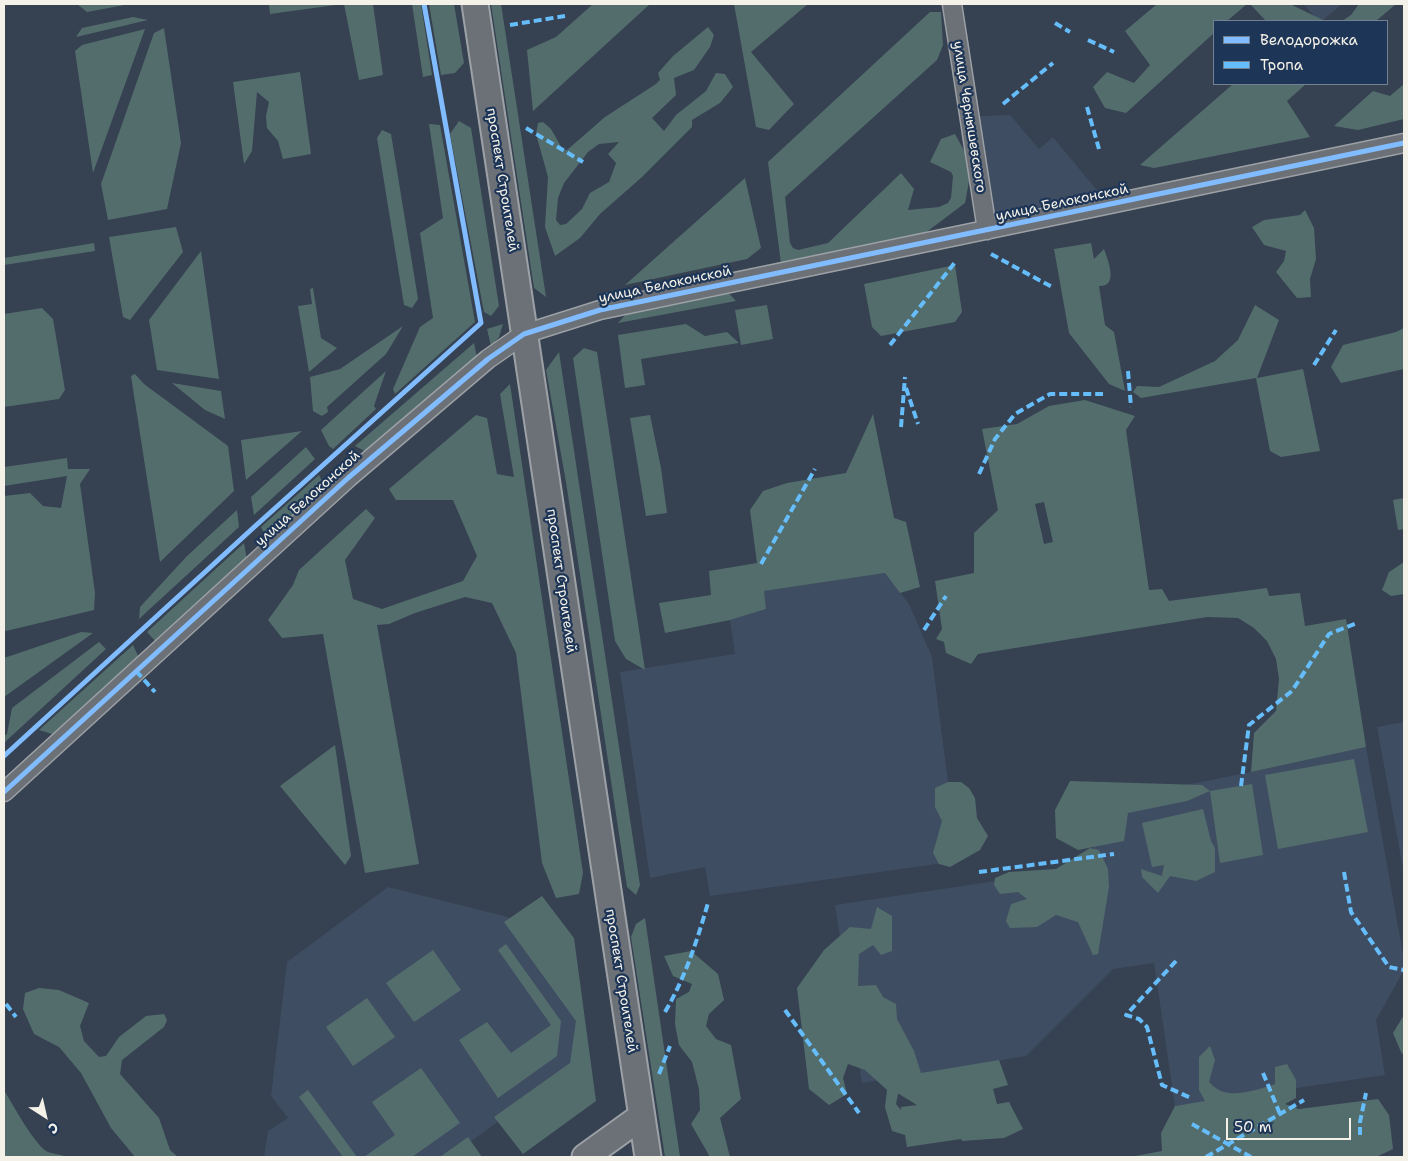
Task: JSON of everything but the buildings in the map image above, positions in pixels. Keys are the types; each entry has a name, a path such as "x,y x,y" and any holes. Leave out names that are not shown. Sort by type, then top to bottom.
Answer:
{"main road":[{"name":"проспект Строителей","path":"475,4 648,1157"},
{"path":"585,1157 642,1116"}],"street":[{"name":"улица Чернышевского","path":"952,4 987,230"},
{"name":"улица Белоконской","path":"4,792 348,478 488,359 524,334 600,310 1404,143"}],"shaded area":[{"path":"1303,4 1342,4 1323,20 1318,20"},
{"path":"1010,115 1039,149 1053,137 1101,195 994,220 979,116"},
{"path":"885,573 909,604 932,657 958,861 710,896 705,867 650,878 620,672 735,654 730,620 766,609 763,591"},
{"path":"1404,722 1404,874 1377,727"},
{"path":"1366,747 1404,960 1404,970 1376,1020 1385,1075 1175,1106 1154,963 1113,969 1026,1056 862,1083 835,905 1096,866 1086,805"},
{"path":"388,887 508,917 582,1018 576,1066 449,1157 264,1157 268,1131 288,1118 271,1096 287,962"}],"green space":[{"path":"77,4 130,4 87,12"},
{"path":"269,4 343,4 270,14"},
{"path":"344,4 373,4 383,75 359,80"},
{"path":"412,4 421,4 432,75 423,77"},
{"path":"429,4 454,4 464,63 455,73 441,75"},
{"path":"491,4 501,4 546,297 534,288"},
{"path":"593,4 650,4 533,111 527,50 556,37"},
{"path":"734,4 808,4 751,52 794,104 769,130 756,127"},
{"path":"1157,4 1247,4 1228,20 1213,20 1213,34 1126,113 1105,108 1093,87 1107,72 1134,83 1150,65 1125,31"},
{"path":"1250,4 1290,4 1323,20 1265,20"},
{"path":"1359,4 1396,4 1377,20 1344,20 1351,15"},
{"path":"930,12 941,12 943,45 937,60 785,197 790,243 793,248 798,250 828,243 901,173 914,189 908,210 939,207 948,203 951,198 953,176 951,172 930,162 941,139 955,134 972,165 965,203 924,234 781,264 768,162"},
{"path":"133,17 148,20 76,37 82,28"},
{"path":"708,27 714,35 710,47 694,70 674,78 676,95 652,118 664,131 676,115 706,91 716,73 725,74 733,87 720,103 692,120 692,127 642,177 600,214 580,238 555,256 545,227 548,177 536,134 538,123 543,122 551,129 563,150 567,150 605,117 656,84 660,80 658,73 673,56","holes":["619,142 608,154 616,163 609,182 590,193 582,209 566,224 560,225 556,220 558,198 564,183 588,152 599,144"]},
{"path":"164,28 181,143 167,209 108,220 101,184 154,33"},
{"path":"145,29 93,173 75,51 82,45"},
{"path":"300,72 311,154 283,159 278,141 267,128 266,116 269,102 257,92 252,151 244,164 233,82"},
{"path":"1404,84 1404,119 1358,130 1334,126 1373,91 1390,96"},
{"path":"1232,85 1305,85 1287,101 1310,137 1154,168 1140,165"},
{"path":"459,121 471,128 499,306 491,316 484,312 450,134"},
{"path":"429,124 440,125 475,322 395,394 393,389 420,327 433,318 420,233 443,218"},
{"path":"382,130 391,134 418,299 412,308 404,305 377,138"},
{"path":"745,178 761,248 747,259 625,285"},
{"path":"1305,210 1314,228 1316,259 1310,279 1311,297 1297,298 1276,272 1284,261 1286,251 1264,245 1252,227 1264,220 1300,215"},
{"path":"176,227 183,252 130,320 123,317 109,237"},
{"path":"94,243 95,251 4,265 4,258"},
{"path":"1091,243 1094,259 1104,249 1109,266 1109,282 1099,286 1105,325 1114,332 1125,391 1109,384 1069,333 1054,249"},
{"path":"201,251 219,379 157,370 149,320"},
{"path":"955,265 962,312 955,322 881,336 872,327 864,284"},
{"path":"313,288 321,338 337,348 309,372 298,306 312,304 310,289"},
{"path":"726,290 736,301 618,323 627,313"},
{"path":"767,305 773,339 741,345 735,310"},
{"path":"1255,305 1279,320 1257,378 1303,369 1320,451 1281,457 1270,451 1256,378 1141,398 1133,392 1137,386 1159,387 1215,361 1238,340"},
{"path":"42,308 53,319 65,390 59,399 4,407 4,314"},
{"path":"503,324 499,337 491,346 487,329"},
{"path":"686,324 705,336 727,332 739,343 641,359 645,385 625,388 618,335"},
{"path":"403,326 386,354 327,407 328,412 322,416 313,411 310,377 340,369"},
{"path":"1404,328 1404,369 1341,383 1331,367 1343,345 1396,332"},
{"path":"474,343 477,358 367,452 355,446"},
{"path":"584,348 597,352 645,670 626,659 615,641 573,358"},
{"path":"559,352 640,885 636,895 627,887 566,482 546,370"},
{"path":"386,371 374,406 376,409 333,449 329,446 321,430"},
{"path":"135,374 144,384 228,446 234,491 160,562 131,376"},
{"path":"172,383 221,391 225,419 205,410"},
{"path":"510,384 583,873 579,894 556,898 542,863 516,653 492,603 465,597 415,613 389,624 377,625 419,864 365,873 323,634 282,638 268,620 293,585 299,570 366,509 375,518 345,560 353,599 382,609 463,581 477,556 453,500 396,500 389,489 476,415 487,418 497,474 514,477 500,394"},
{"path":"1085,400 1135,416 1126,430 1149,590 1162,589 1169,601 1267,588 1269,596 1300,593 1305,626 1346,619 1366,747 1251,772 1254,733 1276,711 1279,679 1276,659 1267,641 1254,628 1238,618 1207,617 978,654 971,664 946,653 944,642 936,639 942,629 935,581 974,573 974,533 998,510 982,429 1017,424 1049,406","holes":["1044,502 1053,542 1044,544 1035,504"]},
{"path":"873,414 894,518 906,522 920,587 900,593 885,573 764,591 766,609 730,620 665,633 659,603 711,595 709,571 757,563 750,510 763,491 787,483 846,473"},
{"path":"650,415 661,468 667,513 646,516 630,418"},
{"path":"302,431 246,480 241,440"},
{"path":"306,447 315,459 254,515 251,497"},
{"path":"67,458 68,469 90,469 80,484 95,593 94,610 6,631 4,629 4,496 30,493 43,506 61,508 67,476 4,486 4,467"},
{"path":"319,475 325,487 267,540 261,527"},
{"path":"1404,498 1404,529 1398,530 1393,500"},
{"path":"237,510 239,527 139,619 140,607 187,556"},
{"path":"244,543 247,560 156,642 147,632"},
{"path":"1404,562 1404,594 1391,596 1382,590 1389,572"},
{"path":"81,632 93,633 4,697 4,658"},
{"path":"99,642 106,649 4,743 4,736 7,734 12,708"},
{"path":"133,645 139,658 55,735 39,730"},
{"path":"335,745 351,856 345,865 280,786"},
{"path":"1354,759 1368,832 1278,849 1265,775"},
{"path":"1070,781 1202,785 1210,791 1187,801 1128,813 1124,841 1078,850 1056,838 1055,810"},
{"path":"948,782 961,782 969,788 975,798 977,818 988,836 980,850 950,867 939,864 933,853 942,821 935,807 935,788"},
{"path":"1252,784 1263,855 1220,863 1210,791"},
{"path":"1203,809 1211,841 1215,848 1215,872 1196,881 1170,876 1158,893 1142,877 1141,869 1162,876 1164,865 1152,867 1142,823"},
{"path":"1090,848 1099,850 1108,869 1109,887 1098,954 1093,955 1078,922 1056,915 1037,927 1010,928 1006,921 1011,904 1027,899 1018,892 1000,894 994,885 995,878 1009,872 1056,869"},
{"path":"542,896 574,938 596,1101 523,1154 494,1117 570,1063 576,1021 504,922"},
{"path":"877,907 892,916 892,951 881,955 873,945 859,954 858,986 876,985 883,997 896,1004 897,1019 914,1051 921,1073 999,1060 1008,1085 993,1089 997,1104 1009,1102 1023,1129 1004,1138 962,1141 961,1139 907,1147 905,1135 892,1131 885,1107 887,1090 865,1070 848,1064 843,1078 847,1094 829,1105 809,1089 797,988 824,950 850,927 871,929","holes":["899,1094 917,1105 901,1107 901,1110 896,1104"]},
{"path":"645,918 680,1157 665,1157 631,937 636,924"},
{"path":"506,944 561,1021 557,1056 498,1098 459,1040 487,1022 511,1053 551,1025 498,950"},
{"path":"433,950 461,990 414,1022 386,983"},
{"path":"691,951 718,974 724,1000 709,1014 706,1026 716,1039 731,1045 741,1099 720,1118 730,1157 710,1157 691,1124 700,1110 699,1089 692,1062 679,1045 675,1024 676,999 689,992 692,984 673,976 664,956"},
{"path":"39,988 59,990 89,1003 80,1026 84,1041 99,1057 106,1056 119,1037 146,1016 164,1014 167,1020 164,1027 122,1060 120,1074 159,1118 170,1150 178,1157 135,1157 111,1128 81,1073 59,1047 34,1034 23,1009 25,993"},
{"path":"367,998 395,1037 353,1066 326,1027"},
{"path":"1404,1015 1404,1056 1393,1033"},
{"path":"1210,1046 1215,1060 1209,1082 1225,1092 1247,1092 1275,1084 1275,1067 1287,1064 1296,1080 1296,1098 1285,1104 1299,1109 1378,1099 1389,1115 1393,1149 1376,1157 1130,1157 1162,1151 1161,1133 1175,1106 1205,1101 1199,1090 1199,1057"},
{"path":"421,1068 460,1123 412,1157 364,1157 395,1135 372,1102"},
{"path":"4,1090 37,1142 48,1152 67,1157 4,1157"},
{"path":"308,1090 357,1157 343,1157 299,1097"},
{"path":"468,1137 482,1157 440,1157"}],"marked path":[{"path":"510,25 565,16"},
{"path":"1055,23 1070,32"},
{"path":"1088,40 1114,52"},
{"path":"1003,104 1053,63"},
{"path":"1087,107 1099,149"},
{"path":"526,128 583,162"},
{"path":"991,254 1052,287"},
{"path":"890,345 956,261"},
{"path":"606,293 608,308"},
{"path":"1314,365 1336,330"},
{"path":"1128,371 1131,407"},
{"path":"901,427 905,377"},
{"path":"906,388 918,424"},
{"path":"979,474 995,439 1015,414 1050,394 1103,394"},
{"path":"761,564 815,469"},
{"path":"924,630 946,596"},
{"path":"1241,786 1249,725 1292,691 1329,634 1357,623"},
{"path":"136,671 155,692"},
{"path":"979,872 1114,854"},
{"path":"1344,872 1351,912 1389,967 1404,970"},
{"path":"665,1012 679,986 690,959 708,903"},
{"path":"1176,961 1126,1015 1139,1019 1147,1027 1162,1085 1191,1098"},
{"path":"6,1004 16,1017"},
{"path":"785,1010 859,1113"},
{"path":"659,1074 670,1046"},
{"path":"1263,1073 1280,1114"},
{"path":"1360,1135 1360,1122 1366,1093"},
{"path":"1206,1157 1304,1100"},
{"path":"1192,1124 1251,1157"}],"cycle path":[{"path":"4,756 481,323 424,4"},
{"path":"4,792 348,478 488,359 524,334 600,310 1404,143"}]}
